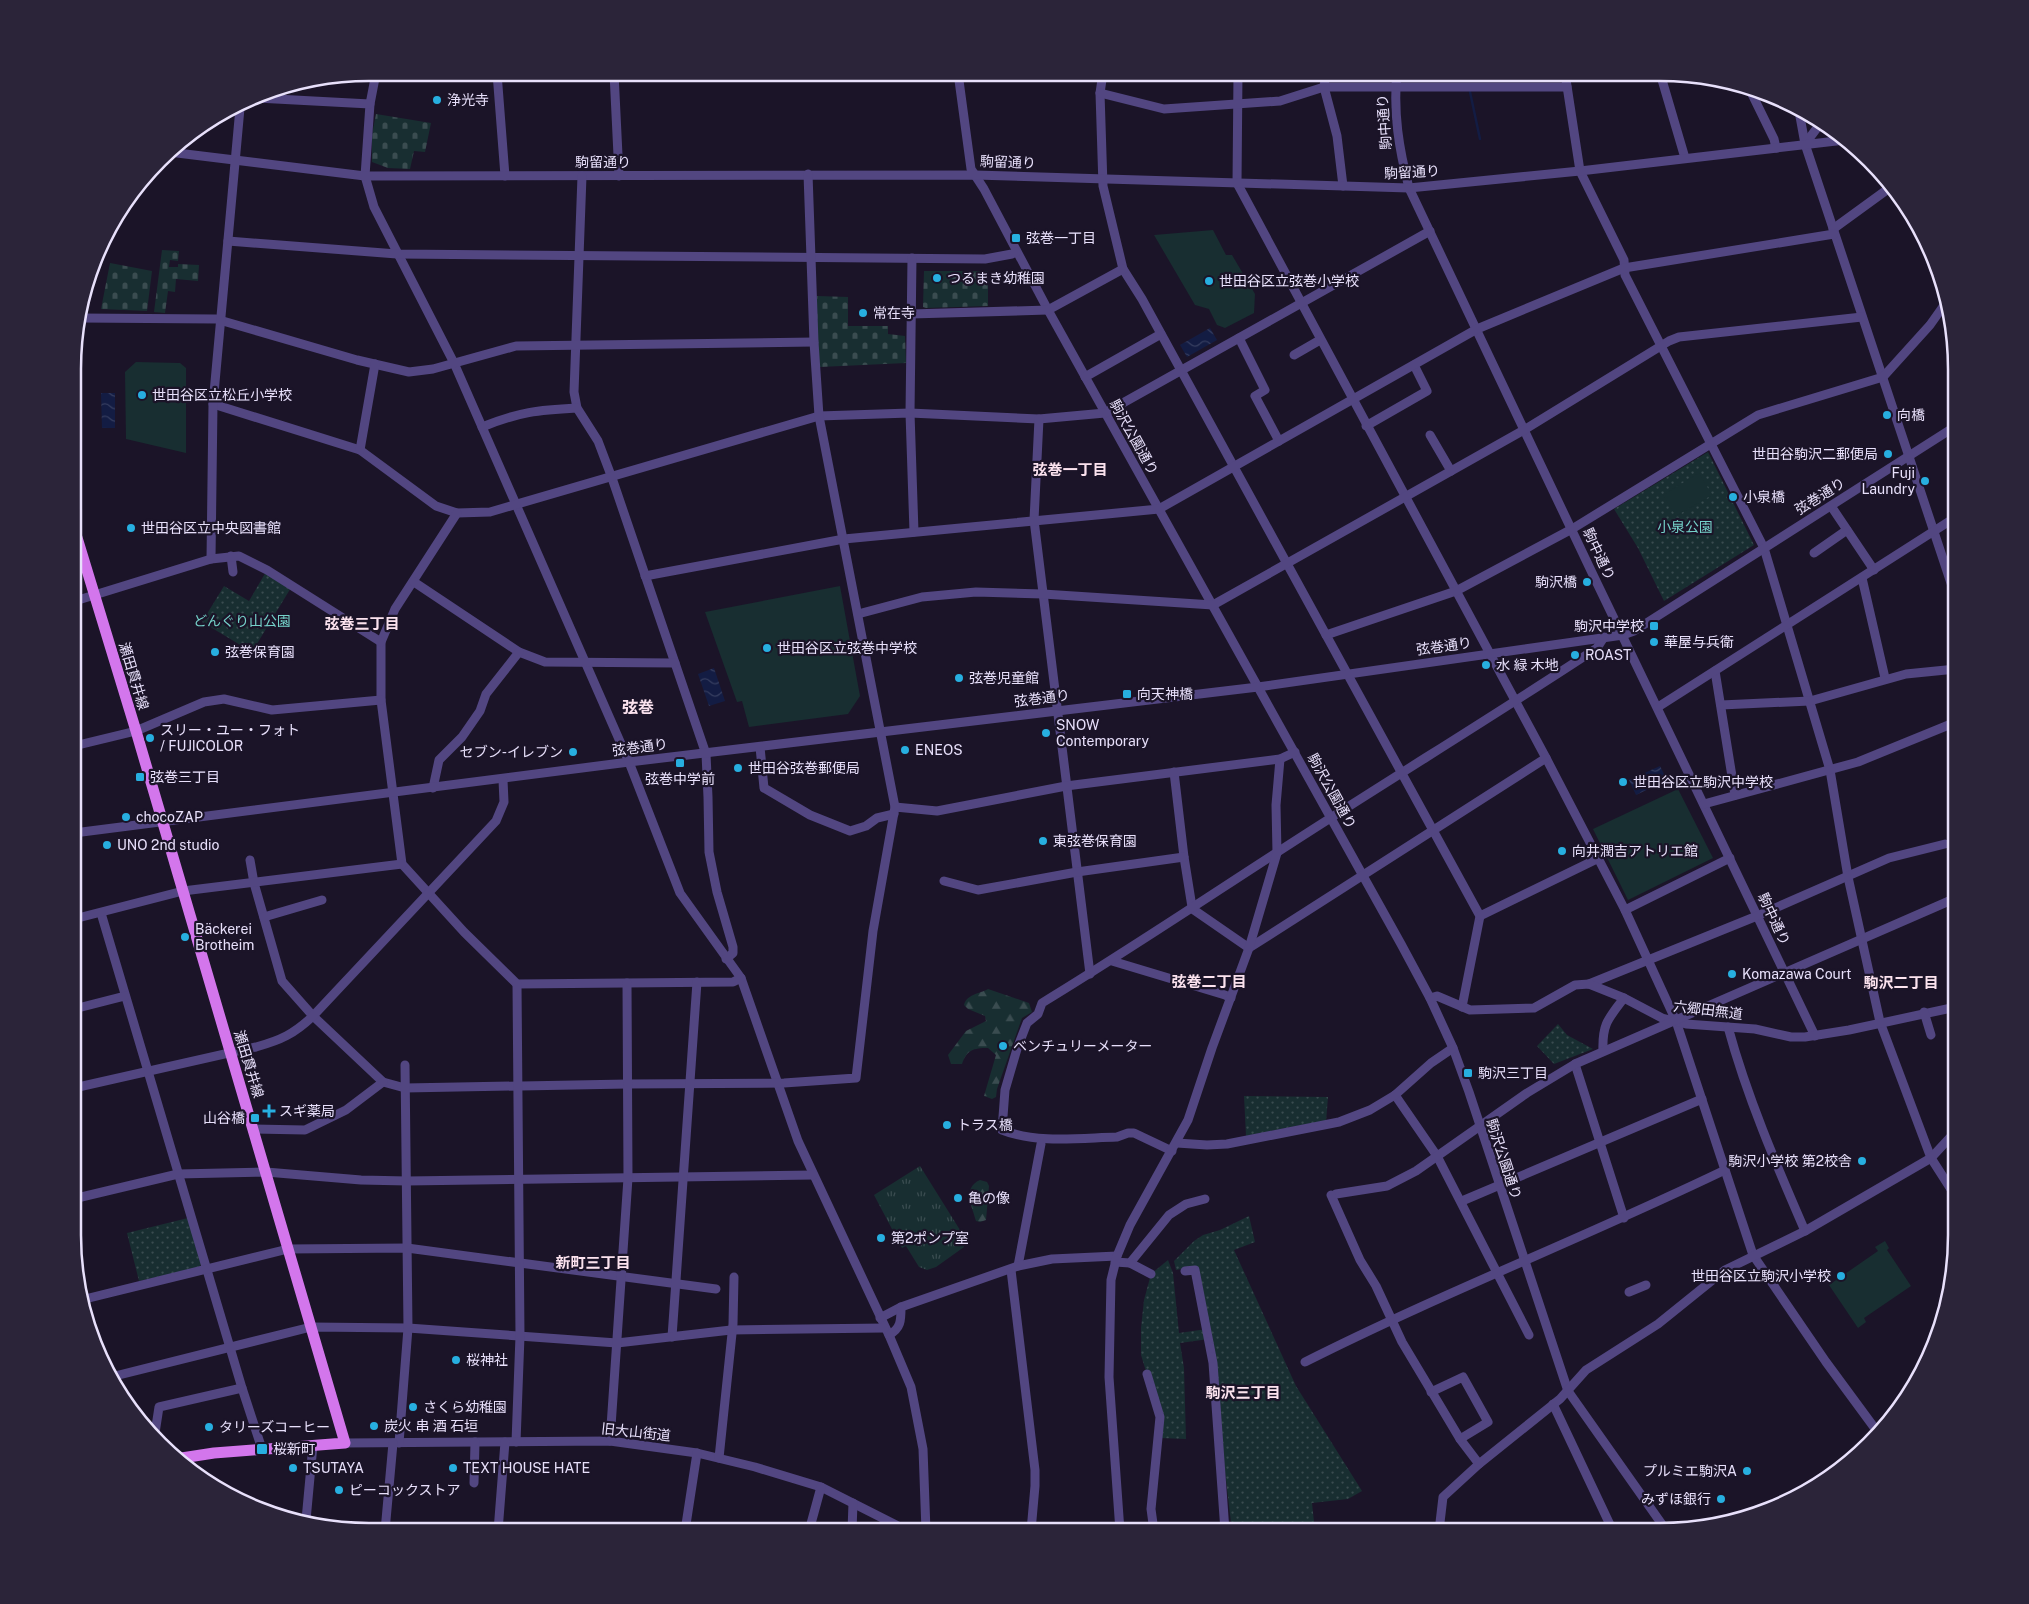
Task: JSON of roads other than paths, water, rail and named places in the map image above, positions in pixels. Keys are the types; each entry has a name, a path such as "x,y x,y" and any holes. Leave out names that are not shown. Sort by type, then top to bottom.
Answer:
{"main road":[{"name":"瀬田貫井線","path":"81,551 136,731 345,1443"},
{"path":"186,1457 345,1443"}],"street":[{"path":"374,81 370,104 365,176 374,207 454,363 629,762 680,893 741,978 798,1141 911,1387 924,1449 926,1523"},
{"path":"498,81 505,176"},
{"path":"614,81 619,176"},
{"name":"駒沢公園通り","path":"959,81 969,163 1048,310 1430,998 1453,1048 1568,1391 1661,1523"},
{"path":"1102,81 1100,92 1102,179 1123,269 1234,466 1480,916 1462,1007"},
{"path":"1238,81 1237,184 1516,701 1625,910 1676,1020 1753,1255 1826,1362 1874,1427"},
{"path":"1325,81 1324,88 1337,136 1343,186"},
{"name":"駒中通り","path":"1396,81 1398,144 1409,188 1815,1036"},
{"path":"1566,81 1580,171 1624,260 1625,275 1764,548 1830,770 1848,877 1880,1022 1931,1158 1948,1185"},
{"path":"1662,81 1685,158"},
{"path":"1100,92 1164,109 1280,101 1324,88 1567,87"},
{"path":"1754,98 1774,139 1776,148"},
{"path":"272,99 370,104"},
{"path":"211,559 213,404 240,112"},
{"path":"1800,118 1805,144 1948,574"},
{"path":"1805,144 1817,128"},
{"name":"駒留通り","path":"179,153 365,176 976,175 1409,188 1580,171 1835,141"},
{"path":"250,860 254,883 282,980 313,1016 383,1082 405,1088 777,1083 856,1078 871,940 894,811 844,539 819,416 814,342 808,174"},
{"path":"582,176 574,392 577,408 598,441 612,478 706,754 709,852 717,892 733,947 733,953 726,959"},
{"path":"645,576 844,539 1159,509 1477,330 1624,268 1834,231 1886,191"},
{"path":"213,404 360,450 436,506 457,513 490,512 612,478 819,416 910,412 1040,419 1105,413 1430,231"},
{"path":"228,241 397,254 985,259 1016,252"},
{"path":"912,258 910,412 914,532"},
{"path":"911,314 1048,310 1123,269"},
{"path":"1326,635 1456,591 1572,529 1758,414 1883,377 1941,310"},
{"path":"858,614 922,597 976,592 1043,594 1213,605 1524,430 1679,337 1862,317"},
{"path":"86,318 221,319 375,364 409,372 433,369 516,346 814,342"},
{"path":"1085,377 1161,334"},
{"path":"1239,338 1265,390 1255,396 1279,440"},
{"path":"1294,355 1320,340"},
{"path":"360,450 375,364"},
{"path":"1366,426 1427,391 1414,365"},
{"path":"482,427 531,411 577,408"},
{"path":"1040,419 1034,520 1090,974"},
{"name":"弦巻通り","path":"81,832 503,780 629,762 760,748 1056,710 1258,687 1623,635 1634,630 1948,431"},
{"path":"1430,435 1451,471"},
{"path":"1831,506 1874,570"},
{"path":"457,513 414,582 394,609 381,642 381,700 402,864 464,932 517,984 733,982 741,978"},
{"path":"1658,707 1948,522"},
{"path":"1814,553 1847,530"},
{"path":"231,556 233,572"},
{"path":"81,599 211,559 239,556 267,570 381,642"},
{"path":"1862,578 1885,678"},
{"path":"414,582 519,652 545,662 675,664"},
{"path":"1172,1151 1128,1132 1117,1137 1044,1138 1017,1136 1002,1130 1005,1090 1016,1049 1027,1023 1038,1014 1042,1003 1516,701 1597,648 1604,637"},
{"path":"433,788 440,760 462,737 480,711 486,694 519,652"},
{"path":"1721,705 1810,701 1885,678 1948,670"},
{"path":"1715,671 1735,795"},
{"path":"81,744 136,731 204,702 224,699 272,710 381,700"},
{"path":"1704,804 1830,770 1883,753 1948,725"},
{"path":"760,748 764,788 810,815 850,831 866,826 877,818 894,811 937,811 1066,786 1280,759 1295,752"},
{"path":"1249,948 1546,758"},
{"path":"1119,1523 1109,1378 1111,1280 1116,1259 1130,1225 1188,1120 1249,948 1276,853 1276,805 1280,759"},
{"path":"1174,772 1192,907 1249,948"},
{"path":"81,1086 230,1054 282,1040 298,1030 496,821 504,802 503,780"},
{"path":"1430,998 1437,996 1470,1010 1534,1008 1575,985 1588,984 1757,916 1889,858 1945,844"},
{"path":"944,881 978,890 1077,872 1184,857"},
{"path":"1480,916 1599,858"},
{"path":"1625,910 1730,858"},
{"path":"81,917 183,891 402,864"},
{"path":"264,917 322,900"},
{"path":"1479,1464 1460,1439 1402,1342 1376,1286 1360,1260 1334,1194 1387,1186 1416,1171 1479,1125 1556,1074 1575,1064 1948,901"},
{"path":"101,913 242,1388 262,1449"},
{"path":"1112,960 1231,998"},
{"path":"672,1337 697,982"},
{"path":"610,1441 628,1178 627,983"},
{"path":"516,1442 520,1336 517,984"},
{"name":"六郷田無道","path":"1588,984 1624,998 1662,1018 1686,1024 1770,1032 1791,1037 1815,1036 1948,1008"},
{"path":"81,1007 125,996"},
{"path":"1603,1051 1606,1022 1624,998"},
{"path":"1924,1012 1931,1035"},
{"path":"1728,1027 1734,1050 1770,1150 1804,1231"},
{"path":"1177,1143 1227,1144 1334,1123 1370,1110 1395,1095 1431,1063 1453,1048"},
{"path":"1575,1064 1624,1218"},
{"path":"386,1523 408,1328 405,1065"},
{"path":"253,1128 305,1130 346,1110 383,1082"},
{"path":"1395,1095 1437,1156 1462,1201 1529,1335"},
{"path":"1462,1201 1702,1099"},
{"path":"1440,1523 1443,1497 1479,1464 1568,1391 1586,1370 1658,1324 1725,1270 1804,1231 1931,1158 1948,1139"},
{"path":"1032,1523 1035,1486 1034,1470 1014,1268 1041,1144"},
{"path":"1305,1362 1392,1320 1624,1218 1725,1170"},
{"path":"81,1198 178,1174 266,1172 361,1180 407,1181 813,1175"},
{"path":"1130,1263 1169,1215 1186,1204 1206,1199"},
{"path":"89,1298 288,1249 407,1248 716,1289"},
{"path":"880,1318 901,1307 958,1286 1014,1268 1052,1259 1116,1259 1130,1263 1151,1274"},
{"path":"1185,1271 1195,1270 1214,1363 1224,1523"},
{"path":"719,1458 734,1277"},
{"path":"1629,1292 1646,1286"},
{"path":"118,1375 311,1327 408,1328 617,1342 731,1330 886,1332 898,1330 901,1322 901,1307"},
{"path":"1147,1374 1160,1417 1151,1509 1153,1523"},
{"path":"1432,1392 1463,1376 1488,1422 1460,1439"},
{"path":"156,1428 159,1408 242,1388"},
{"path":"1553,1404 1609,1523"},
{"name":"旧大山街道","path":"345,1443 610,1441 697,1453 755,1466 821,1487 892,1523"},
{"path":"474,1483 475,1442"},
{"path":"499,1523 505,1442"},
{"path":"306,1516 313,1445"},
{"path":"686,1523 697,1453"},
{"path":"811,1523 821,1487"},
{"path":"852,1523 853,1503"}],"water":[{"path":"1210,328 1217,340 1187,357 1180,345"},
{"path":"101,393 115,393 115,428 102,428"},
{"path":"714,668 725,701 709,706 698,674"},
{"path":"1660,766 1667,780 1636,795 1629,780"}],"waterway":[{"path":"1470,92 1480,139"}],"place":[{"name":"浄光寺","path":"437,100"},
{"name":"弦巻一丁目","path":"1016,238"},
{"name":"つるまき幼稚園","path":"937,278"},
{"name":"世田谷区立弦巻小学校","path":"1209,281"},
{"name":"常在寺","path":"863,313"},
{"name":"世田谷区立松丘小学校","path":"142,395"},
{"name":"向橋","path":"1887,415"},
{"name":"世田谷駒沢二郵便局","path":"1888,454"},
{"name":"Fuji Laundry","path":"1925,481"},
{"name":"小泉橋","path":"1733,497"},
{"name":"世田谷区立中央図書館","path":"131,528"},
{"name":"駒沢橋","path":"1587,582"},
{"name":"駒沢中学校","path":"1654,626"},
{"name":"華屋与兵衛","path":"1654,642"},
{"name":"世田谷区立弦巻中学校","path":"767,648"},
{"name":"弦巻保育園","path":"215,652"},
{"name":"ROAST","path":"1575,655"},
{"name":"水 緑 木地","path":"1486,665"},
{"name":"弦巻児童館","path":"959,678"},
{"name":"向天神橋","path":"1127,694"},
{"name":"SNOW Contemporary","path":"1046,733"},
{"name":"スリー・ユー・フォト / FUJICOLOR","path":"150,738"},
{"name":"ENEOS","path":"905,750"},
{"name":"セブン-イレブン","path":"573,752"},
{"name":"弦巻中学前","path":"680,763"},
{"name":"世田谷弦巻郵便局","path":"738,768"},
{"name":"弦巻三丁目","path":"140,777"},
{"name":"世田谷区立駒沢中学校","path":"1623,782"},
{"name":"chocoZAP","path":"126,817"},
{"name":"東弦巻保育園","path":"1043,841"},
{"name":"UNO 2nd studio","path":"107,845"},
{"name":"向井潤吉アトリエ館","path":"1562,851"},
{"name":"Bäckerei Brotheim","path":"185,937"},
{"name":"Komazawa Court","path":"1732,974"},
{"name":"ベンチュリーメーター","path":"1003,1046"},
{"name":"駒沢三丁目","path":"1468,1073"},
{"name":"スギ薬局","path":"269,1111"},
{"name":"山谷橋","path":"255,1118"},
{"name":"トラス橋","path":"947,1125"},
{"name":"駒沢小学校 第2校舎","path":"1862,1161"},
{"name":"亀の像","path":"958,1198"},
{"name":"第2ポンプ室","path":"881,1238"},
{"name":"世田谷区立駒沢小学校","path":"1841,1276"},
{"name":"桜神社","path":"456,1360"},
{"name":"さくら幼稚園","path":"413,1407"},
{"name":"炭火 串 酒 石垣","path":"374,1426"},
{"name":"タリーズコーヒー","path":"209,1427"},
{"name":"桜新町","path":"262,1449"},
{"name":"TSUTAYA","path":"293,1468"},
{"name":"TEXT HOUSE HATE","path":"453,1468"},
{"name":"プルミエ駒沢A","path":"1747,1471"},
{"name":"ピーコックストア","path":"339,1490"},
{"name":"みずほ銀行","path":"1721,1499"}],"district":[{"name":"弦巻一丁目","path":"1070,470"},
{"name":"弦巻三丁目","path":"362,624"},
{"name":"弦巻","path":"638,707"},
{"name":"弦巻二丁目","path":"1209,982"},
{"name":"駒沢二丁目","path":"1901,983"},
{"name":"新町三丁目","path":"593,1263"},
{"name":"駒沢三丁目","path":"1243,1393"}],"park label":[{"name":"小泉公園","path":"1685,527"},
{"name":"どんぐり山公園","path":"242,621"}]}
